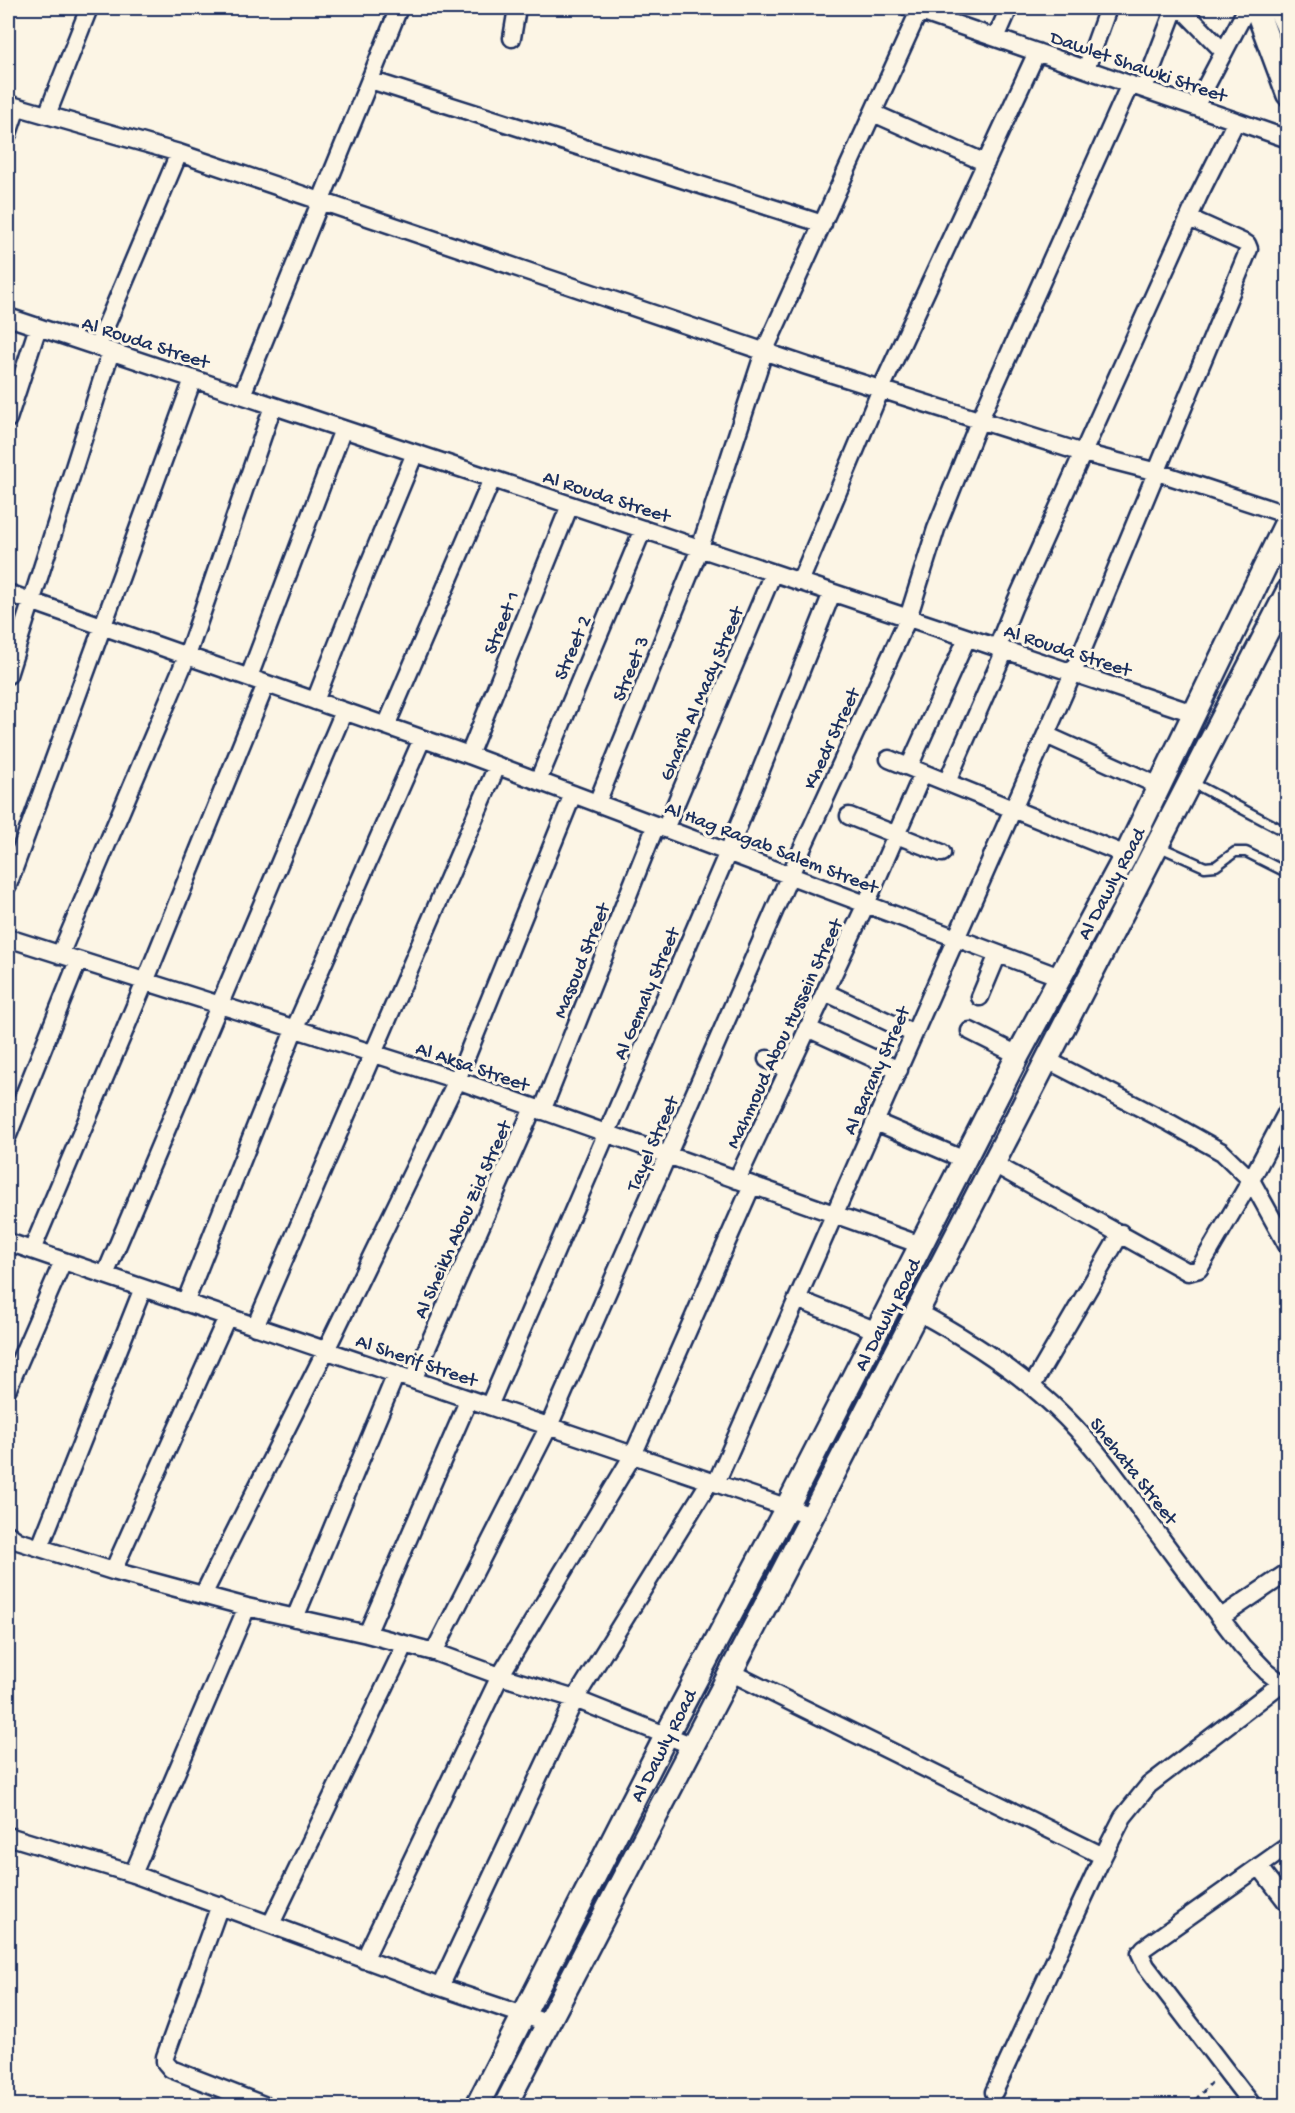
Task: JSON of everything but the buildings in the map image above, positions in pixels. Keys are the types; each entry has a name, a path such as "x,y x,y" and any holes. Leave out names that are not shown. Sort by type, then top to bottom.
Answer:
{"street":[{"path":"47,115 89,8"},
{"path":"242,395 399,8"},
{"path":"512,38 517,8"},
{"path":"996,38 1009,8"},
{"path":"1086,69 1108,8"},
{"name":"Khedr Street","path":"790,876 908,618 936,529 980,419 1175,8"},
{"path":"1181,8 1223,51"},
{"path":"1195,107 1247,8"},
{"path":"1256,8 1287,94"},
{"path":"1279,8 1287,28"},
{"name":"Dawlet Shawki Street","path":"914,9 1287,139"},
{"name":"Street 3","path":"597,803 700,548 764,352 873,113 914,9"},
{"path":"800,582 881,389 1037,52"},
{"path":"370,80 823,224"},
{"path":"8,134 12,105 179,153 764,352 1083,453 1157,472 1287,517"},
{"path":"873,113 987,163"},
{"path":"947,782 1001,649 1013,608 1189,218 1236,121"},
{"path":"8,675 104,349 179,153"},
{"name":"Al Barany Street","path":"440,1987 575,1699 713,1482 835,1215 1073,673 1249,249 1247,244 1189,218"},
{"name":"Al Rouda Street","path":"8,317 1193,713"},
{"path":"8,419 38,327"},
{"path":"8,885 193,379"},
{"path":"60,956 187,656 273,406"},
{"path":"249,677 343,429"},
{"path":"315,701 415,453"},
{"path":"386,726 492,479"},
{"name":"Street 1","path":"469,755 570,505"},
{"name":"Al Dawly Road","path":"477,2106 1018,1055 1126,855 1287,517"},
{"name":"Street 2","path":"538,781 643,529"},
{"name":"Gharib Al Mady Street","path":"661,827 773,573"},
{"name":"Al Dawly Road","path":"505,2106 918,1312 1287,591"},
{"name":"Al Hag Ragab Salem Street","path":"8,593 469,755 998,954 1063,972"},
{"name":"Al Gemaly Street","path":"489,1406 728,852 832,593"},
{"name":"Mahmoud Abou Hussein Street","path":"364,1960 500,1676 633,1455 744,1183 787,1070 866,904 895,834 916,770 968,638"},
{"path":"32,1250 145,982 266,684"},
{"path":"105,1275 344,711"},
{"path":"1046,735 1159,786"},
{"path":"185,1303 294,1030 422,739"},
{"path":"889,759 1126,855"},
{"path":"255,1326 498,766"},
{"path":"203,1595 326,1350 457,1080 573,794"},
{"path":"849,816 942,853"},
{"name":"Masoud Street","path":"538,1109 661,827"},
{"name":"Tayel Street","path":"434,1652 549,1426 790,876"},
{"name":"Al Aksa Street","path":"8,938 457,1080 835,1215 916,1254"},
{"path":"980,997 998,954"},
{"path":"8,1135 78,961"},
{"path":"1063,972 1090,977"},
{"path":"825,992 914,1034"},
{"path":"807,1028 898,1070"},
{"path":"970,1031 1018,1055"},
{"path":"767,1059 787,1070"},
{"path":"1047,1060 1222,1152 1251,1180 1287,1246"},
{"name":"Al Sheikh Abou Zid Street","path":"413,1380 538,1109"},
{"path":"994,1164 1188,1272 1194,1272 1199,1269 1251,1180 1287,1110"},
{"path":"876,1122 965,1160"},
{"path":"1032,1386 1121,1233"},
{"name":"Al Sherif Street","path":"8,1242 812,1516"},
{"path":"916,1254 936,1275"},
{"path":"8,1388 63,1261"},
{"path":"39,1547 143,1288"},
{"path":"797,1299 877,1331"},
{"name":"Shehata Street","path":"918,1312 958,1333 987,1352 1032,1386 1066,1418 1097,1451 1220,1618 1254,1660 1285,1685"},
{"path":"113,1571 227,1317"},
{"path":"295,1618 396,1374"},
{"path":"367,1634 469,1399"},
{"path":"8,1534 18,1540 113,1571 247,1607 367,1634 434,1652 500,1676 575,1699 693,1746"},
{"path":"1220,1618 1287,1572"},
{"path":"133,1874 247,1607"},
{"path":"271,1924 405,1645"},
{"path":"732,1672 1103,1856"},
{"path":"994,2092 1123,1817 1149,1785 1285,1685"},
{"path":"8,1836 133,1874 364,1960 547,2023"},
{"path":"1252,2106 1146,1966 1140,1953 1287,1845"},
{"path":"1259,1866 1287,1904"},
{"path":"220,1905 165,2062 171,2069 266,2106"}],"lane":[{"path":"1190,782 1287,833"},
{"path":"1157,846 1205,867 1216,866 1235,852 1246,852 1287,873"}],"path":[{"path":"1190,2106 1224,2070"}]}
